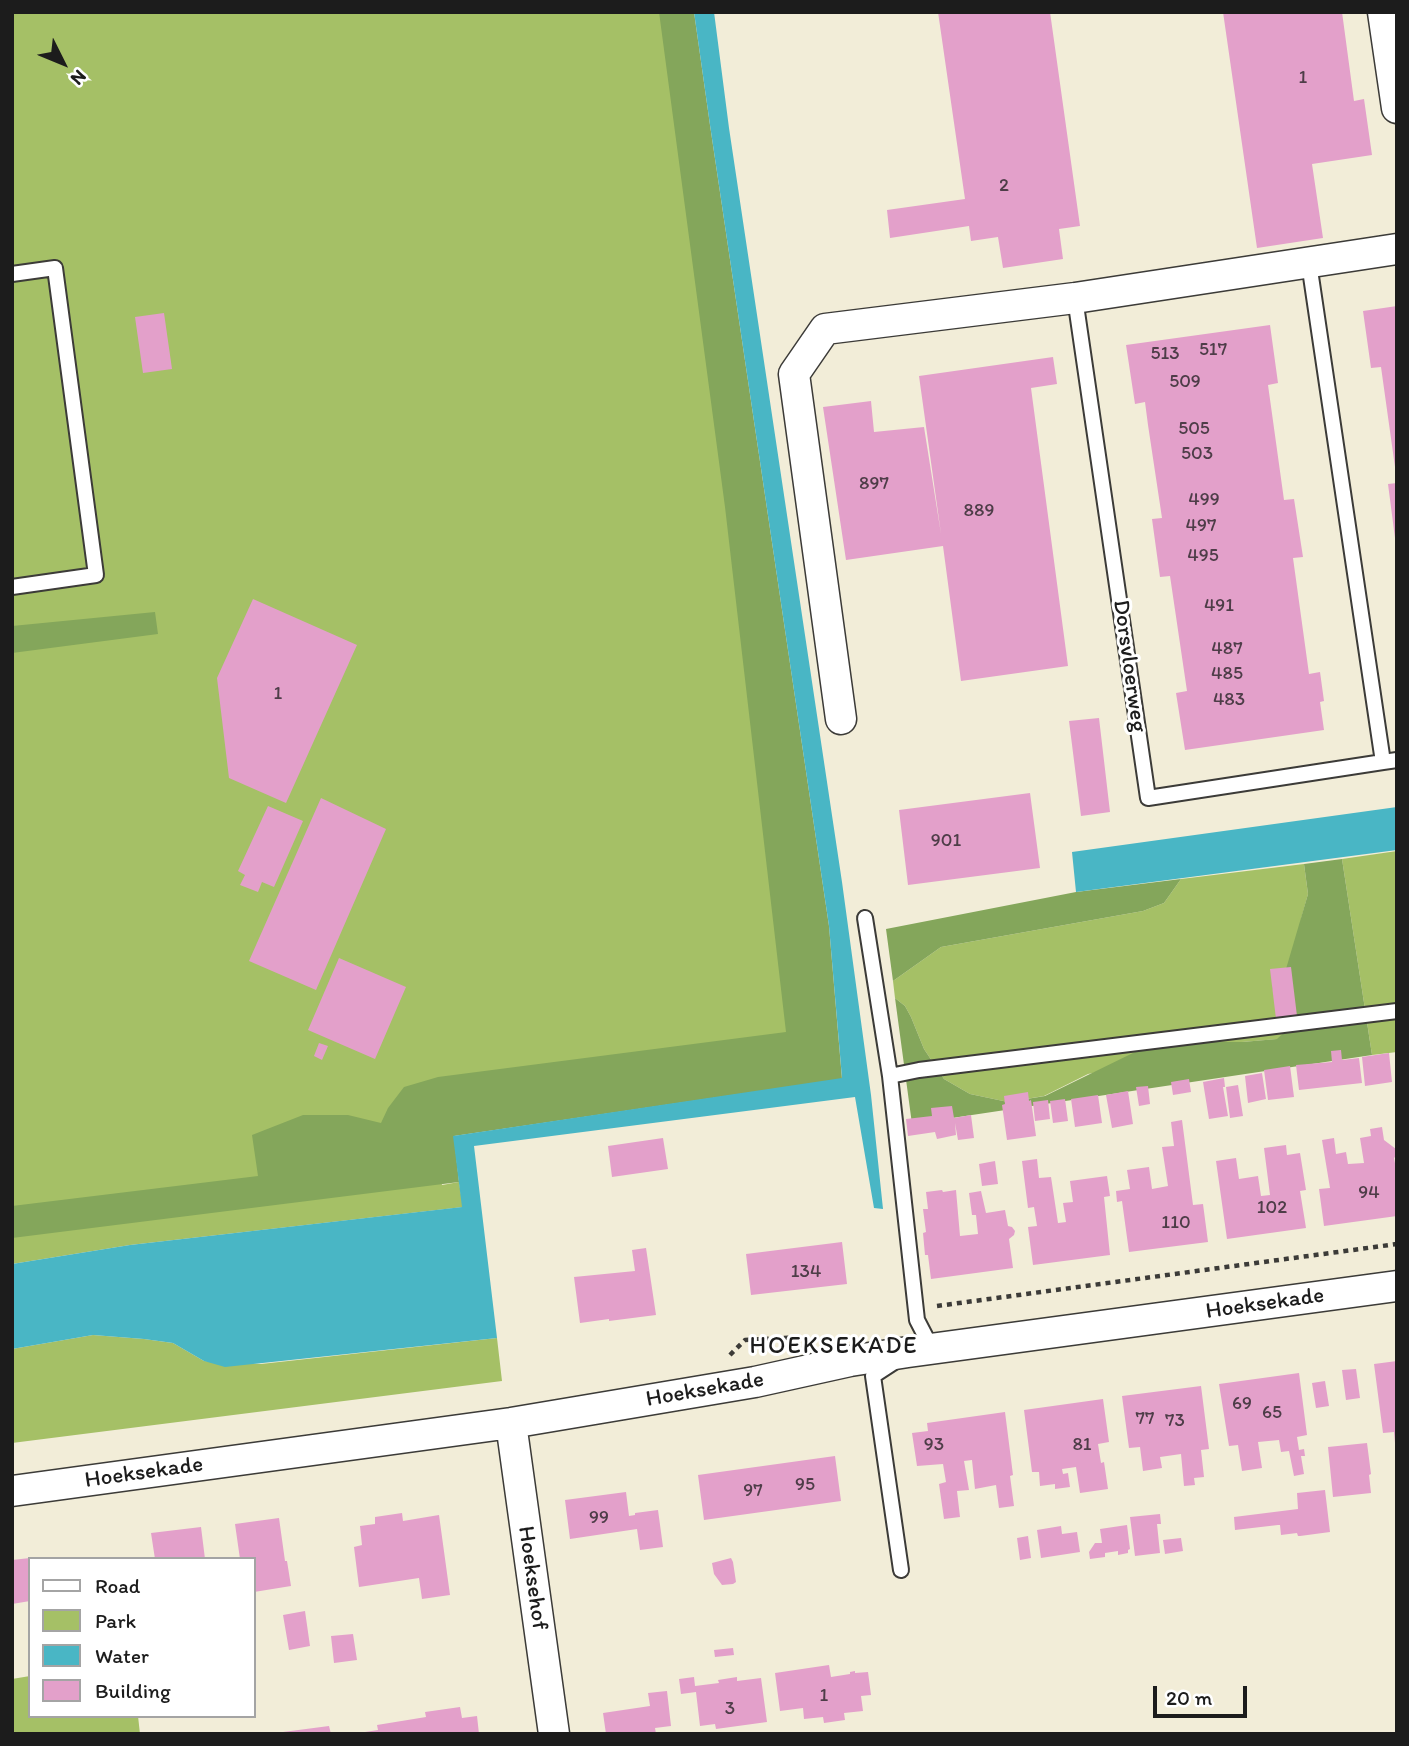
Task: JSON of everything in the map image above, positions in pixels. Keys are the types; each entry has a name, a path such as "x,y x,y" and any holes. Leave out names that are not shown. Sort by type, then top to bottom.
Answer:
{"street":[{"path":"1382,12 1397,108"},
{"path":"841,719 794,374 825,328 1075,298 1397,249"},
{"name":"Hoeksekade","path":"12,1491 511,1423 755,1382 850,1361 1397,1286"},
{"name":"Hoeksehof","path":"511,1423 554,1734"}],"lane":[{"name":"Dorsvloerweg","path":"1075,298 1148,798 1390,761 1309,263"},
{"path":"12,274 55,268 96,575 12,587"},
{"path":"865,918 890,1076 920,1351 873,1376 901,1570"},
{"path":"890,1076 919,1070 1397,1011"}],"path":[{"name":"Hoeksekade","path":"917,1320 934,1307 1397,1244"}],"green space":[{"path":"12,12 671,12 816,1060 429,1113 442,1185 459,1182 463,1207 130,1245 12,1264"},
{"path":"659,12 694,12 829,926 842,1079 454,1136 459,1182 12,1238 12,1206 258,1176 252,1135 303,1115 348,1115 381,1123 388,1108 404,1087 438,1077 786,1032 725,507"},
{"path":"155,612 158,634 12,653 12,626"},
{"path":"1397,851 1397,1052 1372,1055 1342,859"},
{"path":"1342,859 1372,1055 912,1124 895,998 905,1006 924,1049 944,1079 970,1094 1008,1102 1045,1096 1137,1051 1184,1042 1277,1039 1296,1021 1279,1023 1272,985 1288,982 1286,969 1308,894 1304,864"},
{"path":"1304,864 1308,894 1301,919 1297,1020 1278,1039 1242,1042 1088,1074 1044,1096 1008,1102 970,1094 944,1079 924,1049 905,1006 895,998 893,981 941,947 1143,911 1164,903 1181,879"},
{"path":"1181,879 1164,903 1143,911 941,947 893,981 886,929 1076,892"},
{"path":"93,1335 173,1343 204,1361 261,1364 497,1338 502,1381 12,1443 12,1349"},
{"path":"28,1676 28,1718 138,1718 140,1734 12,1734 12,1679"}],"water":[{"path":"694,12 714,12 842,882 871,1095 883,1209 874,1208 855,1097 474,1146 497,1338 225,1367 204,1361 173,1343 144,1339 93,1335 12,1349 12,1264 130,1245 462,1207 453,1136 842,1078 829,926"},
{"path":"1397,807 1397,850 1076,892 1072,852"}],"building":[{"path":"938,12 1050,12 1080,226 1059,229 1063,259 1003,268 998,237 971,241 969,226 890,238 887,210 965,199"},
{"path":"1223,12 1342,12 1354,101 1364,99 1372,155 1312,164 1323,238 1257,248"},
{"path":"1397,306 1395,467 1381,367 1371,368 1363,311"},
{"path":"164,313 172,369 143,373 135,317"},
{"path":"1270,325 1278,383 1268,385 1284,500 1294,499 1303,557 1293,558 1309,674 1320,672 1324,730 1185,750 1176,693 1187,691 1170,576 1160,577 1152,519 1162,518 1145,402 1135,404 1126,345"},
{"path":"1053,357 1057,384 1031,388 1068,666 961,681 943,546 846,560 823,407 871,401 874,432 924,427 941,534 919,376"},
{"path":"1397,483 1397,538 1395,538 1388,484"},
{"path":"253,599 357,645 286,803 229,778 217,678"},
{"path":"1099,718 1110,812 1081,816 1069,721"},
{"path":"1030,793 1040,868 908,885 899,810"},
{"path":"321,798 386,829 316,990 249,961"},
{"path":"268,806 303,821 274,887 262,882 258,892 240,885 245,875 238,871"},
{"path":"339,958 406,987 375,1059 308,1030"},
{"path":"1291,967 1297,1016 1276,1019 1270,969"},
{"path":"319,1043 328,1046 322,1060 314,1056"},
{"path":"1341,1050 1342,1060 1359,1058 1362,1083 1299,1090 1296,1065 1332,1062 1331,1051"},
{"path":"1389,1053 1392,1082 1365,1086 1362,1057"},
{"path":"1290,1066 1294,1097 1268,1100 1264,1070"},
{"path":"1262,1073 1266,1099 1248,1103 1245,1076"},
{"path":"1224,1078 1228,1116 1209,1119 1203,1082"},
{"path":"1189,1079 1191,1092 1173,1095 1171,1082"},
{"path":"1238,1085 1243,1116 1230,1118 1226,1087"},
{"path":"1148,1086 1150,1104 1139,1106 1136,1087"},
{"path":"1128,1091 1133,1124 1112,1128 1106,1095"},
{"path":"1028,1092 1036,1136 1007,1140 1002,1105 1005,1104 1004,1096"},
{"path":"1098,1095 1102,1123 1075,1127 1071,1099"},
{"path":"1065,1099 1068,1121 1053,1123 1050,1101"},
{"path":"1048,1100 1050,1119 1035,1121 1033,1102"},
{"path":"952,1106 954,1118 971,1115 974,1138 958,1140 955,1123 956,1135 937,1139 935,1132 908,1136 906,1119 932,1116 931,1108"},
{"path":"1182,1120 1193,1205 1203,1204 1208,1242 1129,1252 1122,1201 1117,1202 1116,1191 1130,1189 1127,1170 1149,1167 1152,1189 1168,1186 1162,1147 1174,1146 1171,1122"},
{"path":"1382,1127 1384,1140 1396,1149 1397,1155 1394,1158 1397,1174 1397,1216 1324,1226 1319,1189 1330,1188 1322,1140 1334,1138 1336,1154 1346,1152 1348,1164 1364,1163 1360,1138 1371,1136 1370,1129"},
{"path":"663,1138 668,1169 612,1177 608,1146"},
{"path":"1286,1145 1287,1155 1300,1153 1306,1190 1300,1191 1306,1228 1227,1239 1216,1161 1236,1158 1239,1179 1258,1176 1261,1196 1270,1195 1264,1148"},
{"path":"1037,1159 1039,1178 1051,1177 1058,1223 1066,1222 1063,1203 1073,1202 1070,1181 1107,1176 1110,1196 1104,1197 1110,1255 1033,1265 1028,1227 1037,1226 1034,1207 1028,1208 1022,1161"},
{"path":"995,1161 998,1184 982,1186 979,1164"},
{"path":"956,1190 960,1236 978,1234 976,1215 972,1215 969,1193 981,1191 986,1213 1005,1210 1008,1226 1015,1231 1009,1239 1013,1268 931,1279 928,1255 925,1255 923,1209 928,1209 926,1192"},
{"path":"842,1242 847,1284 751,1295 746,1254"},
{"path":"646,1248 656,1315 580,1323 574,1277 635,1271 632,1250"},
{"path":"1397,1361 1395,1443 1394,1432 1383,1433 1374,1364"},
{"path":"1356,1369 1360,1398 1346,1400 1342,1370"},
{"path":"1299,1373 1307,1435 1297,1437 1299,1450 1304,1449 1305,1456 1301,1456 1304,1474 1294,1476 1289,1451 1281,1452 1279,1440 1258,1442 1262,1468 1242,1471 1238,1445 1229,1446 1219,1384"},
{"path":"1325,1381 1329,1406 1316,1408 1312,1383"},
{"path":"1201,1386 1209,1449 1201,1450 1204,1477 1194,1478 1195,1485 1184,1486 1181,1454 1160,1457 1162,1468 1143,1471 1140,1447 1129,1448 1122,1396"},
{"path":"1103,1399 1109,1442 1098,1444 1108,1489 1080,1493 1076,1467 1062,1469 1063,1474 1068,1473 1070,1487 1055,1489 1055,1484 1040,1486 1039,1472 1032,1472 1024,1410"},
{"path":"1005,1412 1014,1506 999,1508 996,1485 975,1489 972,1460 964,1461 969,1490 957,1491 960,1517 944,1519 939,1484 946,1482 943,1464 917,1466 912,1433 928,1431 927,1423"},
{"path":"1367,1443 1371,1493 1333,1497 1328,1447"},
{"path":"835,1456 841,1501 704,1520 698,1475"},
{"path":"1325,1490 1330,1532 1300,1536 1297,1533 1281,1535 1280,1525 1235,1530 1234,1517 1298,1509 1297,1493"},
{"path":"626,1492 629,1516 658,1510 663,1547 640,1550 637,1529 570,1539 565,1500"},
{"path":"402,1513 403,1521 439,1515 450,1595 422,1599 419,1578 359,1587 354,1547 362,1545 360,1526 375,1524 375,1517"},
{"path":"1160,1514 1161,1524 1157,1524 1160,1553 1135,1556 1130,1517"},
{"path":"279,1518 291,1586 256,1592 256,1557 240,1557 235,1524"},
{"path":"1127,1525 1130,1549 1128,1553 1105,1553 1105,1557 1090,1559 1089,1552 1095,1543 1102,1543 1100,1529"},
{"path":"1061,1526 1062,1534 1077,1532 1080,1552 1041,1558 1037,1530"},
{"path":"201,1527 205,1557 155,1557 151,1533"},
{"path":"1028,1536 1031,1558 1020,1560 1017,1538"},
{"path":"1181,1538 1183,1551 1165,1554 1163,1540"},
{"path":"28,1558 28,1601 12,1604 12,1560"},
{"path":"731,1558 736,1582 722,1585 714,1574 712,1563"},
{"path":"305,1611 310,1646 289,1650 283,1615"},
{"path":"353,1634 357,1660 334,1663 331,1636"},
{"path":"733,1648 734,1655 715,1657 714,1650"},
{"path":"829,1665 831,1677 855,1671 868,1672 871,1695 861,1696 863,1711 844,1713 845,1720 824,1723 823,1717 804,1719 803,1708 780,1711 775,1673"},
{"path":"694,1677 695,1686 737,1677 737,1681 761,1678 767,1722 716,1729 715,1724 700,1726 696,1692 681,1694 679,1679"},
{"path":"667,1691 671,1726 655,1728 656,1734 606,1734 603,1713 650,1706 648,1693"},
{"path":"460,1707 462,1718 477,1716 479,1734 365,1734 378,1730 377,1725 426,1717 425,1712"},
{"path":"329,1726 331,1734 283,1734 283,1732"}],"district":[{"name":"HOEKSEKADE","path":"834,1347"}]}
